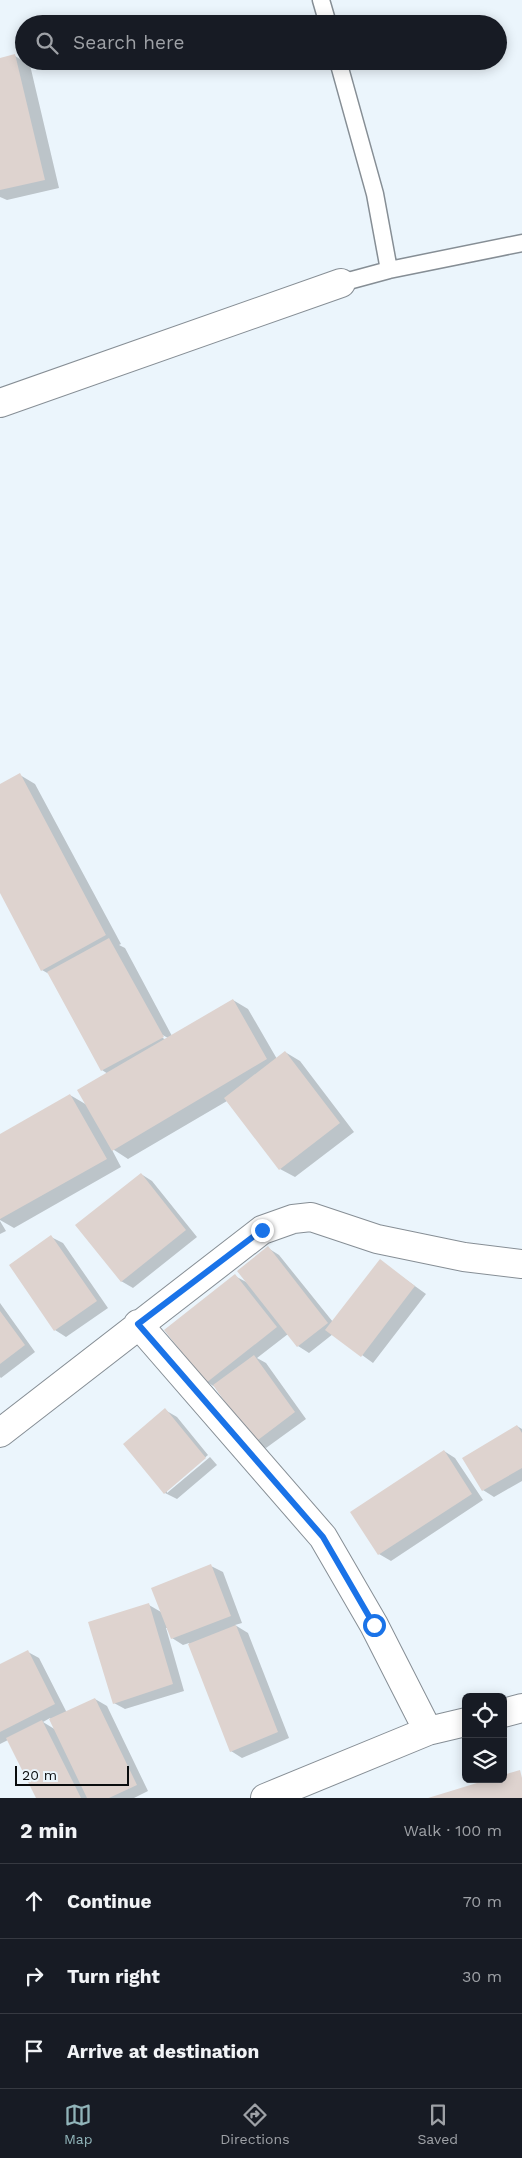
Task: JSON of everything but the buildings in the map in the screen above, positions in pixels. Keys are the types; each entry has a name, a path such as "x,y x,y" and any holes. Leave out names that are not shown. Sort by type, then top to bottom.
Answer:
{"street":[{"path":"0,403 341,282"},
{"path":"0,1433 138,1324 262,1230 293,1219 311,1217 377,1239 464,1257 522,1264"},
{"path":"138,1324 323,1537 374,1625 428,1732"},
{"path":"507,1712 522,1708"},
{"path":"265,1798 428,1732 462,1723"}],"lane":[{"path":"321,0 325,15"},
{"path":"341,70 375,194 389,270"},
{"path":"341,282 389,270 522,243"}],"route":[{"path":"262,1230 138,1324 323,1537 374,1625"}]}
